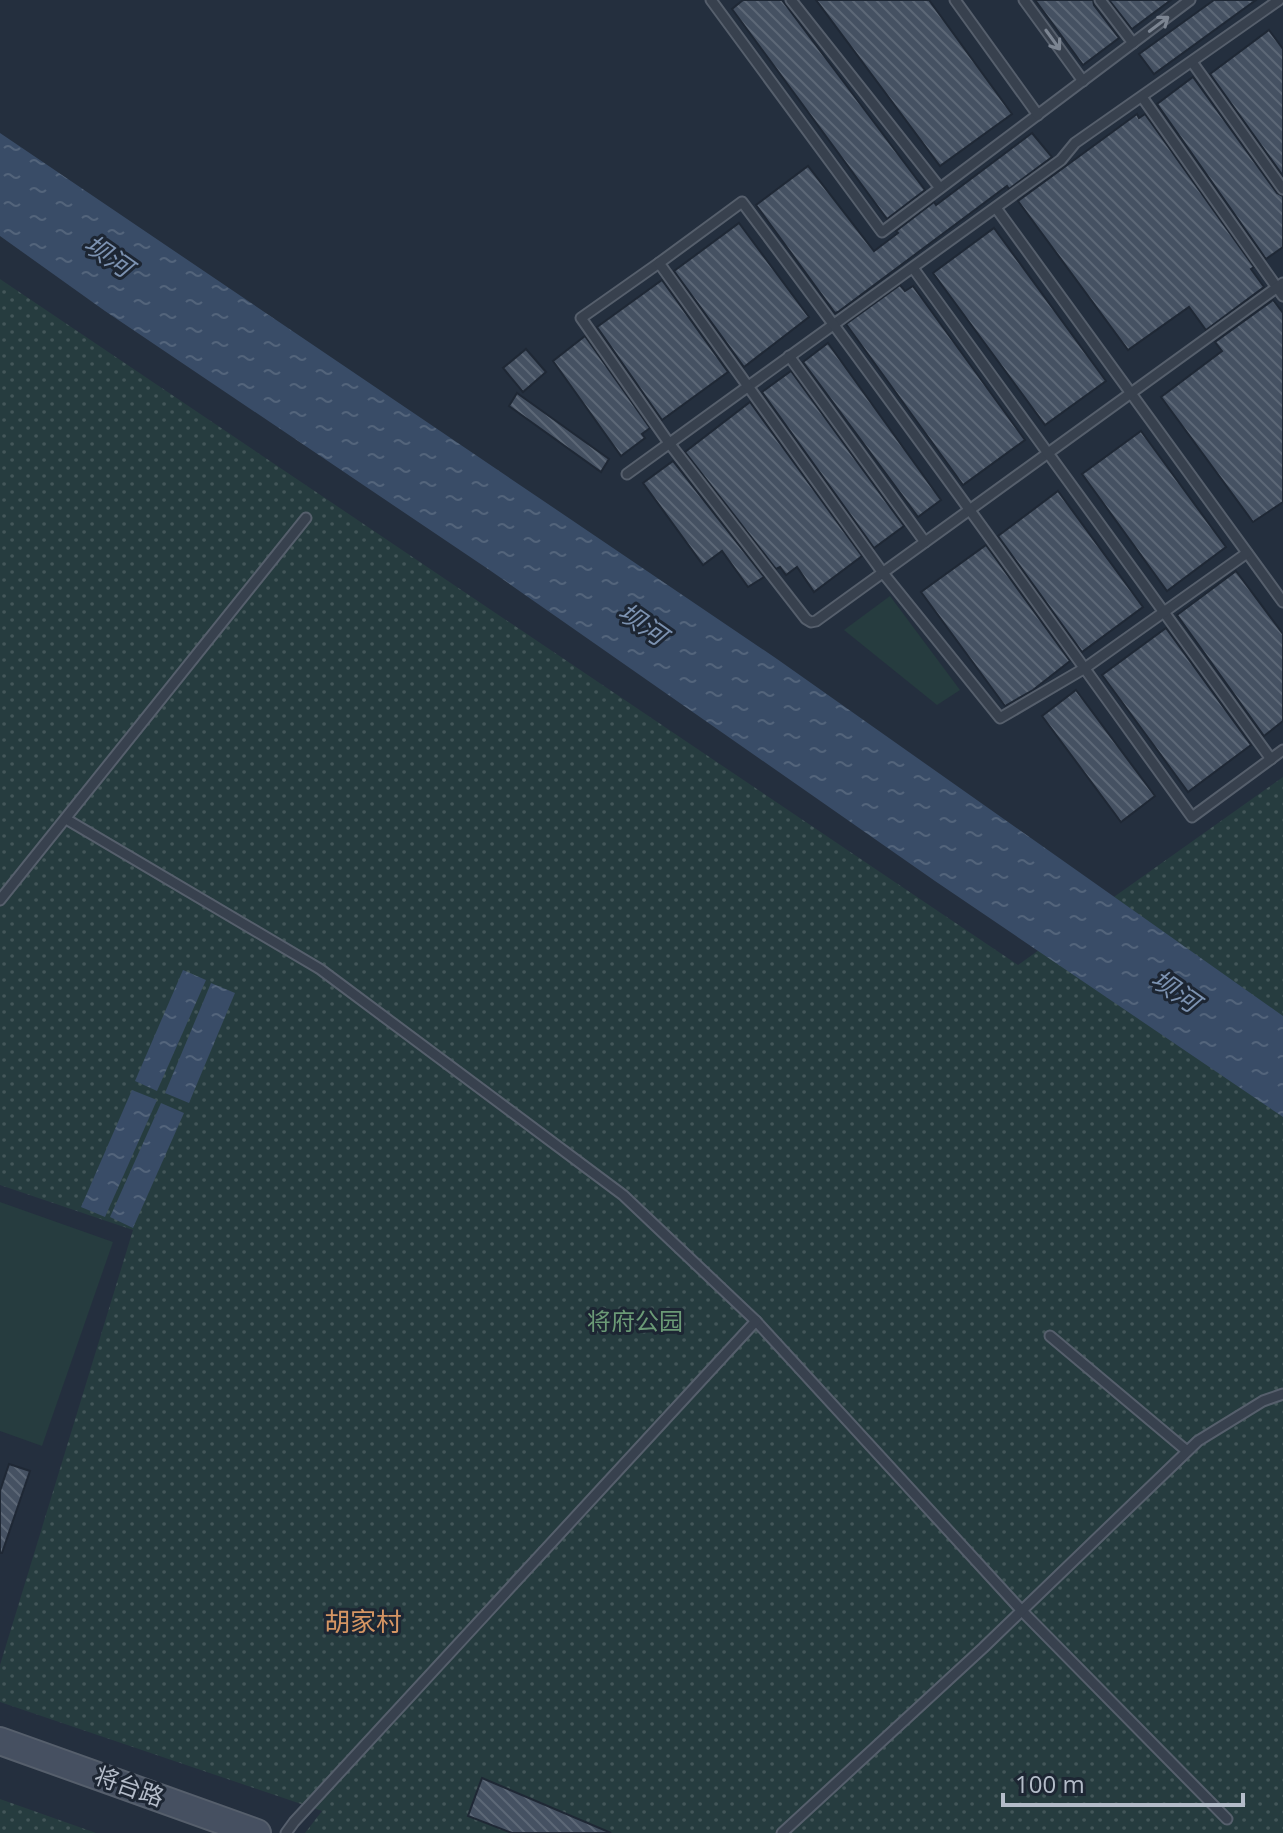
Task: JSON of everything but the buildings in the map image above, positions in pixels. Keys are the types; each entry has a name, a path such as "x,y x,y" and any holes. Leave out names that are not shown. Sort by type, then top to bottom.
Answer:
{"main road":[{"name":"将台路","path":"0,1741 257,1833"}],"lane":[{"path":"711,0 882,232 1190,0"},
{"path":"791,0 940,188"},
{"path":"955,0 1038,115"},
{"path":"1024,0 1083,81"},
{"path":"1100,0 1133,43"},
{"path":"627,474 1061,160 1075,143 1279,0 1283,6"},
{"path":"1192,62 1283,189"},
{"path":"1142,97 1281,289 1132,394 971,510 925,542 816,621 806,619 669,443 581,318 742,202 971,510 1192,817 1283,750"},
{"path":"996,208 1283,602"},
{"path":"659,263 883,573 1000,718 1085,668 1247,553"},
{"path":"913,268 1271,759"},
{"path":"789,356 925,542"},
{"path":"0,900 306,518"},
{"path":"66,819 320,969 623,1195 756,1321 1022,1611 1227,1819"},
{"path":"286,1833 756,1321"},
{"path":"1050,1336 1187,1451"},
{"path":"782,1833 1022,1611 1198,1441 1263,1401 1283,1394"}],"green space":[{"name":"将府公园","path":"0,279 1018,965 1283,777 1283,1833 305,1833 322,1811 0,1702 0,1665 133,1230 0,1185"},
{"path":"890,596 960,690 937,705 844,630"},
{"path":"0,1202 113,1242 42,1446 0,1431"},
{"path":"0,1799 96,1833 0,1833"}],"water":[{"name":"坝河","path":"0,133 777,659 1283,1016 1283,1117 935,881 488,569 105,311 0,236"},
{"path":"183,970 206,980 157,1091 135,1081"},
{"path":"211,983 235,993 189,1103 165,1093"},
{"path":"132,1090 157,1100 105,1217 81,1207"},
{"path":"161,1103 184,1113 133,1228 110,1217"}],"district":[{"name":"胡家村","path":"363,1622"}]}
